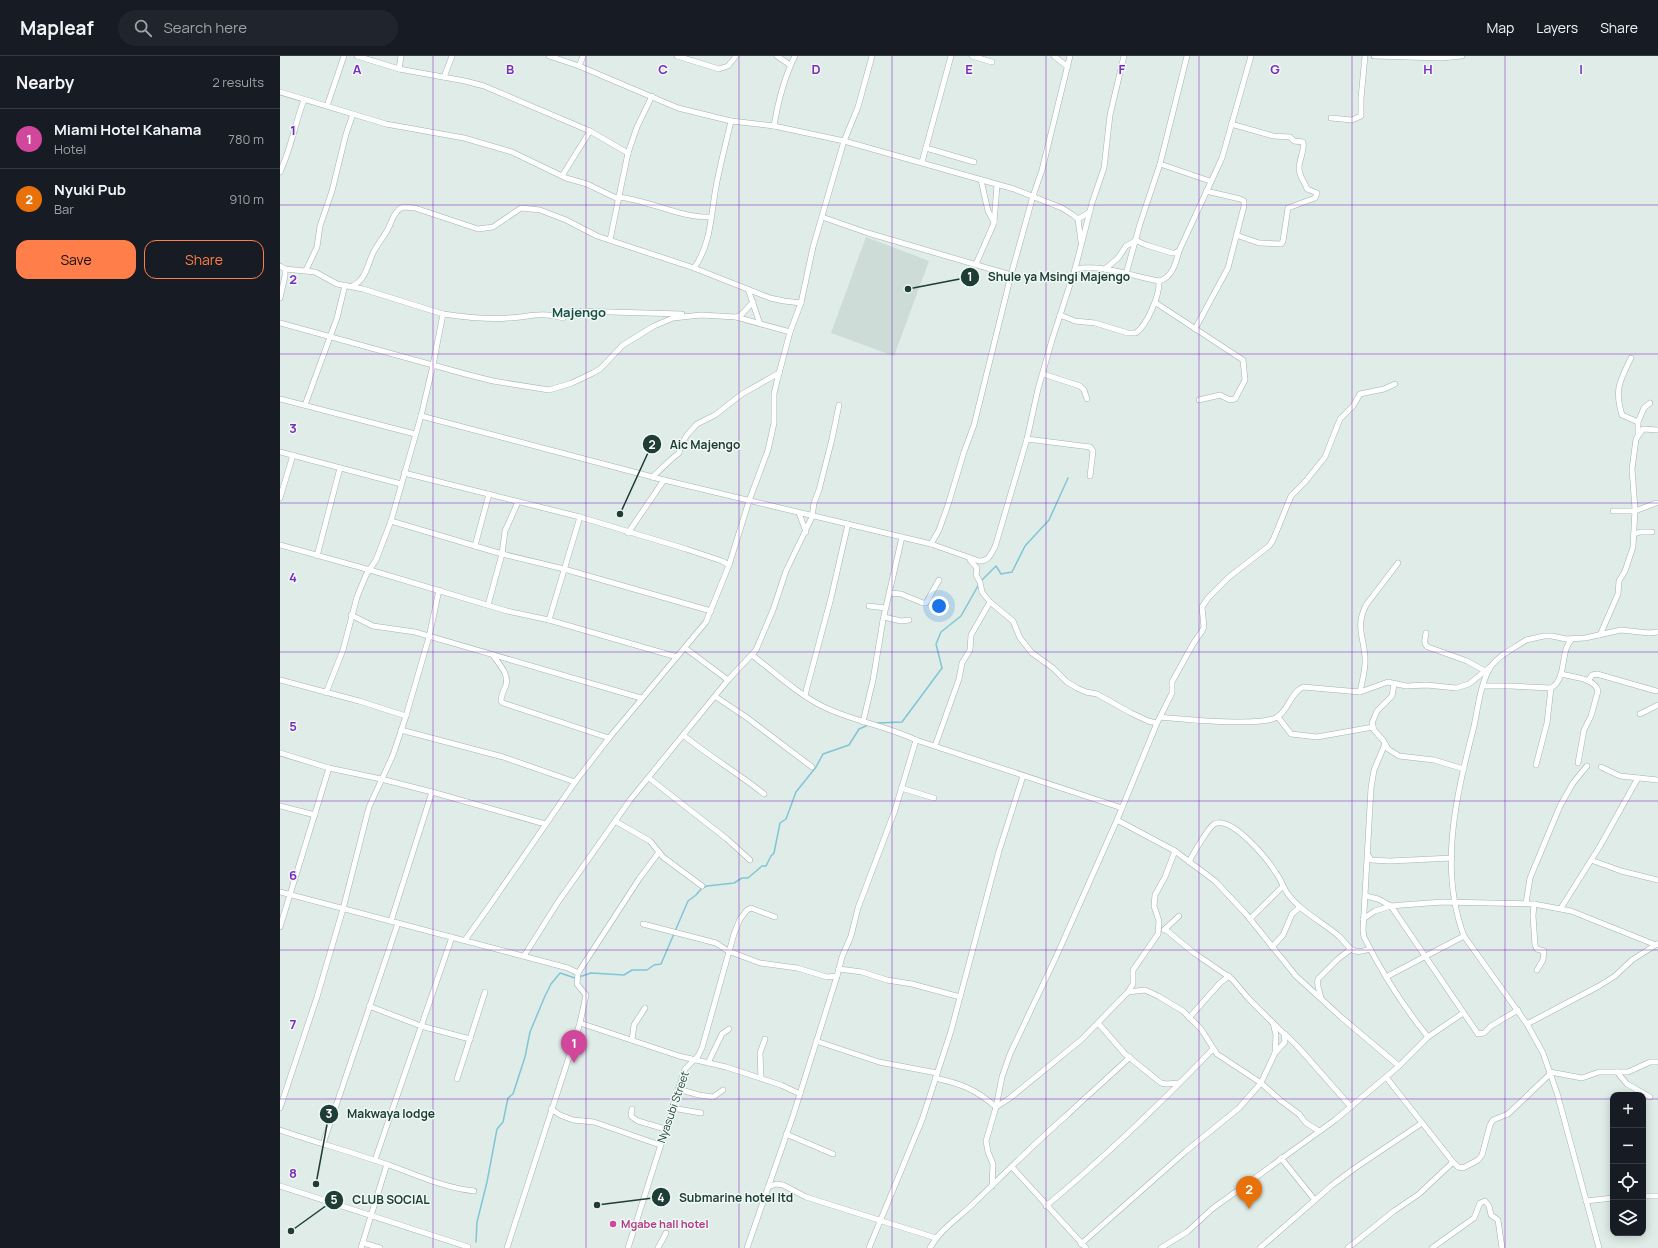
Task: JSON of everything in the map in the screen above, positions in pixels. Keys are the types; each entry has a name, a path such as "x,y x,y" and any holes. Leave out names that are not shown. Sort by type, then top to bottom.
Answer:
{"street":[{"path":"327,106 344,56"},
{"path":"357,56 399,69 484,86 590,131 628,153"},
{"path":"399,69 401,56"},
{"path":"444,77 452,56"},
{"path":"549,56 579,66 678,108 731,121 774,126 844,141 922,162 1033,196 1062,208 1078,219 1081,244"},
{"path":"579,66 583,56"},
{"path":"677,56 720,69 728,66 736,56"},
{"path":"777,56 790,65"},
{"path":"774,126 778,105 790,65 795,56"},
{"path":"465,940 508,881 545,824 609,738 706,622 729,565 749,501 771,440 774,423 774,394 779,373 790,332 801,303 813,247 844,141 858,107 872,56"},
{"path":"922,162 951,56"},
{"path":"972,56 992,62"},
{"path":"1054,56 1068,67"},
{"path":"931,544 939,530 974,425 1011,275 1033,196 1042,170 1070,56"},
{"path":"420,416 652,477 812,517 931,544 982,562 988,559 992,554 1027,439 1043,374 1104,168 1110,115 1124,56"},
{"path":"1126,274 1135,240 1160,164 1180,78 1187,56"},
{"path":"1075,269 1093,267 1159,281 1164,280 1170,274 1210,181 1222,158 1251,56"},
{"path":"1332,118 1352,120 1361,116 1360,98 1365,56"},
{"path":"1374,56 1440,58 1462,56"},
{"path":"280,92 386,124 464,138 512,152 562,176 587,184 618,198 628,198 670,211 695,216 711,217"},
{"path":"610,240 628,153 637,127 652,96"},
{"path":"280,172 288,153 297,118 304,100"},
{"path":"306,270 316,248 320,226 354,114"},
{"path":"694,268 701,258 709,230 716,186 731,121"},
{"path":"1231,124 1273,136 1290,138 1292,140 1303,142 1304,145 1299,169 1302,180 1307,189 1317,193 1316,198 1288,208 1284,241 1281,244 1259,243 1236,235"},
{"path":"562,176 590,131"},
{"path":"926,148 974,162"},
{"path":"1160,164 1210,181"},
{"path":"981,180 988,211 994,222"},
{"path":"976,264 987,242 994,222 996,185"},
{"path":"1195,329 1228,268 1244,206 1244,201 1232,196 1206,191"},
{"path":"352,286 357,284 363,278 372,254 388,230 396,212 403,207 412,207 478,229 493,227 517,209 524,207 551,213 584,230 694,268 748,289 784,301 801,303"},
{"path":"1078,219 1090,212"},
{"path":"822,217 868,233 1011,275"},
{"path":"1135,240 1172,253 1179,251"},
{"path":"1105,269 1118,258 1126,246 1135,240"},
{"path":"280,266 285,269 315,272 334,282 352,286 443,314 493,319 544,314 555,315 563,318 569,313 575,311 701,315 736,317 790,332"},
{"path":"280,298 285,269"},
{"path":"1060,315 1075,321 1095,323 1134,333 1139,331 1156,303 1159,281"},
{"path":"305,405 337,318 345,285"},
{"path":"748,289 760,324"},
{"path":"736,317 741,315 753,302"},
{"path":"1156,303 1242,358 1244,361 1244,383 1236,399 1230,400 1220,395 1199,400"},
{"path":"326,692 343,650 351,615 366,575 376,560 391,521 433,366 443,314"},
{"path":"280,323 433,366 493,381 549,390 572,383 593,373 623,346 654,326 673,318 701,315"},
{"path":"1631,358 1618,386 1618,393 1622,414 1638,422"},
{"path":"652,477 673,457 680,453 681,445 687,435 697,424 715,416 742,394 779,373"},
{"path":"1043,374 1080,386 1084,390 1087,399"},
{"path":"992,1186 993,1164 988,1152 986,1141 996,1107 1002,1077 1010,1054 1056,957 1117,820 1157,723 1172,693 1172,682 1202,631 1204,624 1202,610 1208,598 1228,577 1269,546 1273,540 1291,496 1305,482 1325,457 1338,422 1353,406 1358,396 1395,384"},
{"path":"280,399 415,434"},
{"path":"1638,436 1638,422 1644,408 1650,403"},
{"path":"524,956 558,902 615,821 666,755 716,697 728,680 756,650 762,638 786,571 812,517 814,503 819,490 839,405"},
{"path":"1600,635 1618,594 1619,581 1626,568 1632,546 1635,511 1634,485 1632,476 1636,439 1643,429 1658,430"},
{"path":"1027,439 1090,447 1093,450 1090,476"},
{"path":"280,452 401,484"},
{"path":"280,498 293,455"},
{"path":"317,556 340,468"},
{"path":"404,472 580,518 686,549 722,561 729,565"},
{"path":"628,533 664,480"},
{"path":"475,546 489,494"},
{"path":"488,605 502,554 505,531 518,502"},
{"path":"1613,511 1635,511 1656,503"},
{"path":"799,513 806,532"},
{"path":"550,620 580,518"},
{"path":"391,521 502,554 564,569 711,611"},
{"path":"805,695 831,598 848,524"},
{"path":"1634,534 1640,532 1652,532"},
{"path":"863,722 902,537"},
{"path":"280,545 507,611 550,620 677,657"},
{"path":"968,558 977,568 976,574 980,582 981,590 990,602 1013,621 1020,638 1032,653 1053,668 1067,682 1086,692 1102,696 1145,720 1157,723"},
{"path":"1360,692 1365,663 1364,646 1360,632 1363,610 1398,563"},
{"path":"890,593 901,594 923,603 926,602 939,580"},
{"path":"280,1108 317,997 343,908 369,807 393,756 406,716 429,637 439,590"},
{"path":"935,746 959,679 962,663 970,650 971,635 990,602"},
{"path":"869,606 886,608"},
{"path":"351,615 373,626 386,629 403,629 536,666 641,698"},
{"path":"884,617 909,620"},
{"path":"1160,717 1211,721 1261,722 1278,717 1296,691 1303,687 1360,692 1386,682 1406,686 1422,685 1456,688 1469,684 1526,640 1532,638 1552,636 1572,639 1621,630 1649,633 1658,632"},
{"path":"1426,633 1424,640 1426,646 1461,659 1485,671"},
{"path":"1483,686 1551,688 1556,685 1561,674 1564,664 1564,653 1567,645 1572,639"},
{"path":"685,648 728,680"},
{"path":"493,655 506,674 507,678 501,696 501,701 503,703 609,738"},
{"path":"752,655 805,695 824,707 863,722 897,731 916,740 1122,808"},
{"path":"1491,666 1483,686 1454,816 1452,858 1455,902 1459,924 1464,936 1518,1010 1543,1053 1558,1093 1599,1248"},
{"path":"1561,674 1588,681 1596,685 1598,691 1593,710 1584,730 1578,763"},
{"path":"1588,681 1592,675 1597,674 1656,691"},
{"path":"280,680 381,707 406,716"},
{"path":"1394,684 1392,696 1374,715 1373,728 1385,744 1392,752 1399,756 1434,760 1464,769"},
{"path":"1536,765 1547,723 1551,688"},
{"path":"716,697 746,717 812,766"},
{"path":"1640,714 1658,704"},
{"path":"1278,717 1291,734 1305,737 1317,737 1373,728"},
{"path":"401,730 503,757 576,782"},
{"path":"683,735 707,754 739,774 764,794"},
{"path":"747,1248 800,1094 842,957 851,936 858,908 901,788 916,740"},
{"path":"1385,744 1379,756 1373,778 1367,854 1366,896 1363,919 1364,937 1404,1006 1428,1037"},
{"path":"280,753 329,768 432,792 545,824"},
{"path":"1526,903 1530,878 1560,806 1573,783 1588,766"},
{"path":"1601,767 1617,776 1658,780"},
{"path":"280,927 329,768"},
{"path":"869,1248 922,1120 951,1031 999,851 1023,776"},
{"path":"649,778 750,860"},
{"path":"1561,908 1620,813 1638,778"},
{"path":"901,788 934,798"},
{"path":"391,921 432,792"},
{"path":"280,806 315,815"},
{"path":"1117,820 1175,851 1215,881 1250,919 1296,976 1399,1066"},
{"path":"615,821 650,841 669,862 702,886"},
{"path":"1189,862 1212,826 1220,822 1224,823 1241,833 1254,846 1277,874 1292,900 1300,907 1336,934 1351,949 1357,952 1370,948"},
{"path":"1157,936 1159,921 1154,906 1155,895 1168,872 1175,851"},
{"path":"507,1248 580,1023 586,995 577,984 578,973 639,879 659,852"},
{"path":"1367,854 1371,860 1390,861 1452,858"},
{"path":"1591,860 1621,871 1658,880"},
{"path":"1250,919 1283,886"},
{"path":"280,892 524,956 568,968 578,973"},
{"path":"1366,896 1378,899 1391,906 1476,1032 1480,1035 1484,1033 1490,1026 1518,1010"},
{"path":"1363,919 1375,911 1391,906 1455,902 1526,903 1561,908 1571,911 1657,944"},
{"path":"1534,904 1533,916 1535,944 1537,949 1544,951 1543,960 1537,970"},
{"path":"1272,947 1283,935 1292,914 1300,907"},
{"name":"Nyasubi Street","path":"628,1248 685,1069 698,1056 702,1048 728,951 740,919 747,910 751,908 775,917"},
{"path":"996,1107 1081,1040 1128,992 1133,984 1133,970 1157,936 1179,916"},
{"path":"323,1144 398,923"},
{"path":"643,924 720,944 728,951 767,964 797,968 827,977 837,976"},
{"path":"1165,929 1194,953 1229,976 1273,1023 1299,1048 1351,1107"},
{"path":"1386,977 1464,936"},
{"path":"375,1160 452,938"},
{"path":"1527,1024 1600,986 1615,976 1632,960 1657,944"},
{"path":"1321,998 1317,983 1318,979 1338,959 1351,949"},
{"path":"839,969 862,972 887,980 912,984 960,997"},
{"path":"1189,1018 1229,976"},
{"path":"1128,992 1142,990 1158,996 1183,1012 1200,1029 1213,1049 1229,1063 1261,1083 1284,1104 1297,1112 1306,1123 1319,1131"},
{"path":"458,1079 485,992"},
{"path":"369,1006 421,1026 470,1039"},
{"path":"632,1040 634,1025 644,1008"},
{"path":"1161,1248 1187,1232 1212,1208 1335,1120 1399,1066 1428,1037 1463,1012"},
{"path":"580,1023 694,1060 726,1067 760,1078 800,1094"},
{"path":"1098,1023 1130,1058 1161,1082 1166,1084 1179,1083"},
{"path":"1012,1167 1084,1246 1181,1156 1239,1108 1261,1083 1275,1053 1276,1035 1273,1023"},
{"path":"708,1063 722,1034 729,1029"},
{"path":"1275,1053 1285,1044 1286,1040 1284,1034"},
{"path":"760,1078 760,1053 765,1039"},
{"path":"816,1041 879,1062 936,1076 963,1085 982,1094 996,1107"},
{"path":"1046,1206 1071,1185 1213,1049"},
{"path":"930,1248 936,1238 1130,1058"},
{"path":"1550,1073 1582,1078 1599,1072 1628,1072 1650,1062 1658,1062"},
{"path":"1617,1072 1627,1084 1650,1097"},
{"path":"1386,1077 1453,1162 1458,1167 1463,1168 1478,1160 1482,1155 1490,1125 1493,1120 1508,1114 1550,1073"},
{"path":"678,1089 713,1097 723,1090"},
{"path":"672,1108 701,1113"},
{"path":"551,1109 560,1115 573,1120 594,1122 660,1145"},
{"path":"632,1109 631,1114 634,1119 665,1129"},
{"path":"1260,1248 1314,1200 1355,1168 1422,1123"},
{"path":"280,1130 387,1164 433,1182 474,1191"},
{"path":"786,1134 833,1154"},
{"path":"1281,1158 1314,1200"},
{"path":"1348,1248 1394,1211 1419,1194 1453,1162"},
{"path":"380,1248 362,1245 387,1164"},
{"path":"768,1187 776,1184 783,1184 799,1194 936,1238"},
{"path":"280,1186 468,1247"},
{"path":"1646,1196 1658,1196"},
{"path":"1586,1201 1610,1198"},
{"path":"1432,1248 1474,1218 1480,1203 1485,1200 1489,1206 1491,1215 1498,1220 1502,1248"},
{"path":"658,1248 666,1233"}],"shaded area":[{"path":"866,237 929,261 894,356 831,333"}],"waterway":[{"path":"981,581 996,566 1001,574 1012,572 1025,546 1049,520 1068,478"},
{"path":"877,723 902,722 942,668 936,644 941,632 961,616 979,584"},
{"path":"579,977 591,973 624,975 632,970 647,970 654,965 661,964 688,901 702,888 707,886 734,883 742,878 748,878 762,866 766,866 774,853 780,823 786,819 796,792 816,767 823,754 849,745 859,729 868,725"},
{"path":"476,1242 477,1222 487,1182 497,1129 503,1122 508,1098 513,1094 525,1057 530,1032 551,984 560,973 575,978"}],"place":[{"name":"Shule ya Msingi Majengo","path":"908,289"},
{"name":"Aic Majengo","path":"620,514"},
{"name":"Miami Hotel Kahama","path":"574,1063"},
{"name":"Makwaya lodge","path":"316,1184"},
{"name":"Submarine hotel ltd","path":"597,1205"},
{"name":"Nyuki Pub","path":"1249,1209"},
{"name":"Mgabe hall hotel","path":"613,1224"},
{"name":"CLUB SOCIAL","path":"291,1231"}],"district":[{"name":"Majengo","path":"579,312"}]}
